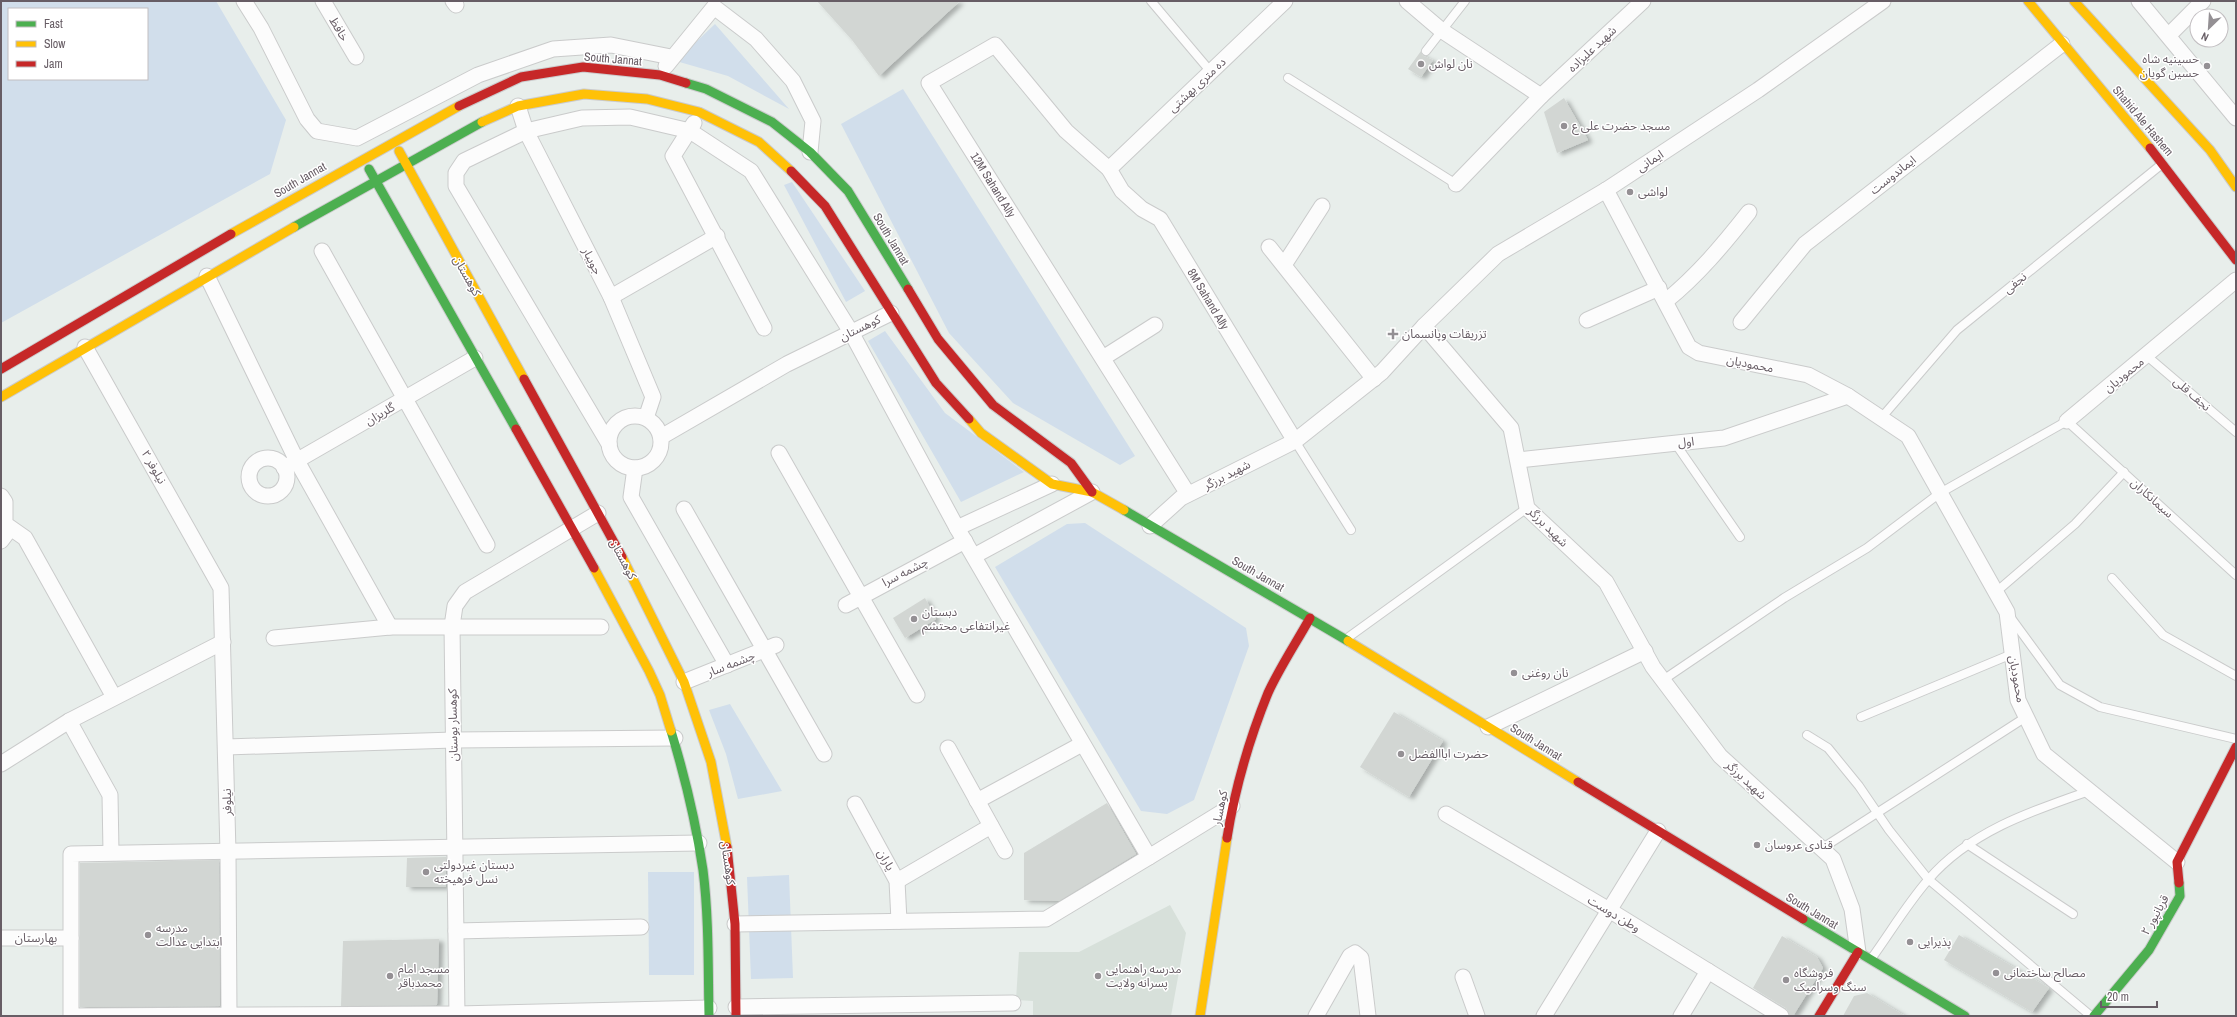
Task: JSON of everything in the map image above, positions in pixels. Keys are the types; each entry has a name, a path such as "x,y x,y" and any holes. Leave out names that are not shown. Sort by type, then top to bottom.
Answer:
{"main road":[{"name":"Shahid Ale Hashem","path":"2028,1 2062,44 2163,164 2236,260"},
{"path":"2074,1 2210,150 2236,187"},
{"name":"South Jannat","path":"1,369 363,158 473,98 521,77 583,67 660,75 706,89 772,122 810,152 848,190 938,339 993,405 1071,463 1092,492"},
{"name":"South Jannat","path":"1,398 206,276 486,120 518,106 584,94 647,99 699,112 759,142 806,185 825,206 936,383 981,433 1052,484 1092,492 1310,618 1658,832 1965,1016"},
{"name":"کوهستان","path":"394,141 500,344 630,571 684,682 711,762 730,864 735,924 736,1011"},
{"path":"363,158 479,356 572,528 655,668 689,790 699,843 703,871 707,925 709,1012"},
{"name":"کوهسار","path":"1200,1016 1232,806 1246,749 1269,692 1310,618"},
{"path":"655,668 674,659"},
{"path":"2177,862 2236,747"},
{"name":"قربانپور ۲","path":"2092,1016 2149,950 2180,896 2177,862"},
{"path":"1819,1016 1864,956"}],"street":[{"path":"244,1 261,28 307,119 317,131 334,135 357,138 478,75 553,49 611,45 671,58"},
{"name":"خافظ","path":"323,1 356,58"},
{"name":"ده متری بهشتی","path":"1109,169 1285,1"},
{"path":"1407,1 1441,30 1541,96"},
{"name":"شهید علیزاده","path":"1456,184 1541,96 1643,1"},
{"name":"ایمانی","path":"1424,326 1498,254 1606,190 1758,90 1883,1"},
{"path":"2139,1 2169,35 2236,118"},
{"path":"2169,35 2203,1"},
{"path":"660,75 711,4 756,39 793,81 813,120 810,152"},
{"name":"ایماندوست","path":"1741,322 1805,244 2062,44"},
{"name":"12M Sahand Ally","path":"1109,169 1066,131 995,45 929,83 1188,494"},
{"name":"جویبار","path":"518,106 526,131 610,297 653,397 646,418"},
{"path":"699,112 690,131 673,156 717,236 764,328"},
{"path":"609,444 612,431 620,421 633,416 646,418 657,427 660,437 659,453 651,464 635,468 624,466 614,457 609,444 456,186 456,173 464,162 526,131 582,118 630,117 690,131 751,171 851,332 957,528 1149,857"},
{"name":"8M Sahand Ally","path":"1109,169 1122,191 1142,208 1160,219 1295,441"},
{"name":"محمودیان","path":"1606,190 1689,347 1699,353 1808,375 1848,396 1882,417 1908,436 2007,612 2018,700 2044,754 2177,862"},
{"path":"1284,265 1322,206"},
{"path":"1587,320 1662,295 1689,281 1712,257 1749,212"},
{"path":"610,297 717,236"},
{"path":"1269,247 1374,379"},
{"path":"322,251 487,545"},
{"path":"206,276 291,465 390,627"},
{"name":"محمودیان","path":"2067,421 2147,356 2236,280"},
{"name":"کوهستان","path":"660,437 787,364 892,313"},
{"path":"1103,358 1155,325"},
{"name":"شهید برزگر","path":"1150,526 1181,498 1295,441 1374,379 1424,326 1511,428 1527,508 1606,582 1644,651 1663,680 1720,756 1833,860 1852,909 1864,956"},
{"name":"نیلوفر ۲","path":"85,347 222,588"},
{"name":"گلریزان","path":"291,465 479,356"},
{"name":"اول","path":"1518,460 1724,438 1848,396"},
{"path":"779,454 917,695"},
{"path":"635,468 631,497 727,665"},
{"path":"957,528 1052,484"},
{"path":"974,556 1092,492"},
{"path":"1,496 4,502 3,522 7,533 1,542"},
{"path":"684,509 771,648 824,754"},
{"name":"کوهسار بوستان","path":"457,1015 452,626 455,606 465,592 598,513"},
{"path":"3,522 25,538 114,697"},
{"name":"چشمه‌ سرا","path":"846,605 861,595 965,541"},
{"name":"نیلوفر","path":"222,588 228,852 229,1016"},
{"path":"274,638 390,627 601,627"},
{"path":"1,764 70,721 114,697 224,642"},
{"name":"چشمه سار","path":"684,682 771,648"},
{"path":"1488,727 1644,651"},
{"path":"70,721 110,795 111,852"},
{"path":"226,747 454,740 675,738"},
{"path":"977,801 1082,744"},
{"path":"948,748 1005,851"},
{"name":"یاران","path":"855,804 897,881 899,921"},
{"path":"735,924 1046,919 1232,806"},
{"name":"وطن دوست","path":"1446,814 1609,910 1781,1016"},
{"path":"897,881 991,826"},
{"path":"1544,1016 1658,832"},
{"path":"699,843 455,846 228,852 111,852 71,854 71,1016 457,1015 709,1012"},
{"path":"456,931 641,927"},
{"name":"بهارستان","path":"1,938 72,938"},
{"path":"1316,1016 1350,956 1356,953 1361,958 1368,1016"},
{"path":"1681,1016 1708,971"},
{"path":"1463,977 1477,1016"},
{"path":"736,1011 977,1010 1013,1003"}],"lane":[{"path":"1151,1 1210,72"},
{"path":"1426,51 1465,1"},
{"path":"1288,78 1456,184"},
{"name":"نجفی","path":"1882,417 1957,330 2163,164"},
{"name":"نجف قلی","path":"2147,356 2236,432"},
{"name":"سیمانکاران","path":"2067,421 2236,575"},
{"name":"محمودیان","path":"1663,680 1784,598 1867,548 1940,493 2067,421"},
{"path":"1295,441 1351,530"},
{"path":"1676,443 1740,537"},
{"path":"1996,592 2075,524 2124,472"},
{"path":"1345,639 1527,508"},
{"path":"2112,578 2163,635 2236,676"},
{"path":"2007,612 2060,685 2100,707 2236,739"},
{"path":"1861,717 2012,654"},
{"path":"1821,849 2026,717"},
{"path":"1807,735 1828,748 1859,786 1877,813 1928,879 2092,1016"},
{"path":"1864,956 1928,879 1967,844 2021,815 2089,791"},
{"path":"1967,844 2073,914"}],"shaded area":[{"path":"1,1 216,1 286,120 270,174 1,323"},
{"path":"715,24 789,109 728,76 676,61"},
{"path":"903,89 1135,456 1120,465 1013,403 949,333 841,124"},
{"path":"792,182 865,291 846,302 784,185"},
{"path":"885,331 945,413 1024,472 961,502 868,341"},
{"path":"1085,523 1246,628 1249,646 1194,800 1167,814 1141,811 995,567 1067,524"},
{"path":"730,704 782,791 738,799 726,754 709,710"},
{"path":"648,872 694,872 694,975 649,975"},
{"path":"789,875 793,978 751,979 747,877"},
{"name":"مدرسه راهنمایی پسرانه ولایت","path":"1170,905 1186,933 1171,1016 1033,1016 1033,1001 1016,1000 1019,952 1079,952"}],"building":[{"path":"817,1 960,1 879,76 852,40"},
{"name":"نان لواش","path":"1421,51 1423,56 1433,60 1421,77 1408,69"},
{"name":"مسجد حضرت علی ع","path":"1564,98 1588,140 1557,153 1544,112"},
{"name":"دبستان غیرانتفاعی محتشم","path":"925,598 936,619 905,638 893,618"},
{"name":"حضرت اباالفضل","path":"1394,712 1443,741 1409,797 1360,767"},
{"path":"1107,803 1136,854 1059,901 1024,900 1024,853"},
{"name":"دبستان غیردولتی نسل فرهیخته","path":"446,857 446,887 406,887 407,858"},
{"name":"مدرسه ابتدایی عدالت","path":"219,860 220,1006 80,1007 80,863"},
{"name":"مصالح ساختمانی","path":"1959,935 2049,988 2032,1012 1944,960"},
{"name":"فروشگاه سنگ وسرامیک","path":"1782,936 1817,957 1823,968 1793,1016 1790,1016 1786,1008 1753,988"},
{"name":"مسجد امام محمدباقر","path":"439,939 437,1005 341,1006 343,941"},
{"path":"1867,993 1905,1016 1843,1016 1854,996"}],"traffic: fast":[{"path":"686,83 706,89 772,122 810,152 848,191 908,289"},
{"path":"294,227 482,122"},
{"path":"369,169 516,429"},
{"path":"1124,510 1348,641"},
{"path":"671,731 690,800 703,870 707,925 709,1016"},
{"path":"2094,1016 2149,950 2180,896 2179,883"},
{"path":"1803,919 1965,1016"}],"traffic: slow":[{"path":"2028,1 2150,148"},
{"path":"2074,1 2210,150 2236,187"},
{"path":"482,122 518,106 584,94 647,99 699,112 759,142 791,171"},
{"path":"231,234 459,106"},
{"path":"399,151 524,379"},
{"path":"1,397 294,227"},
{"path":"969,419 981,433 1052,484 1092,492 1124,510"},
{"path":"622,557 684,682 711,762 727,847"},
{"path":"594,568 649,671 660,695 671,731"},
{"path":"1348,641 1578,782"},
{"path":"1200,1016 1227,838"}],"traffic: jam":[{"path":"459,106 521,77 583,67 660,75 686,83"},
{"path":"2150,148 2236,260"},
{"path":"791,171 825,206 936,383 969,419"},
{"path":"1,369 231,234"},
{"path":"908,289 938,339 993,405 1071,463 1092,492"},
{"path":"524,379 622,557"},
{"path":"516,429 594,568"},
{"path":"1227,838 1238,783 1261,711 1278,674 1310,618"},
{"path":"2179,883 2177,862 2236,747"},
{"path":"1578,782 1803,919"},
{"path":"727,847 735,924 736,1016"},
{"path":"1819,1016 1858,952"}],"place":[{"name":"نان لواش","path":"1421,64"},
{"name":"حسینیه شاه حسین گویان","path":"2207,66"},
{"name":"مسجد حضرت علی ع","path":"1564,126"},
{"name":"لواشی","path":"1630,192"},
{"name":"تزریقات وپانسمان","path":"1393,334"},
{"name":"دبستان غیرانتفاعی محتشم","path":"914,619"},
{"name":"نان روغنی","path":"1514,673"},
{"name":"حضرت اباالفضل","path":"1401,754"},
{"name":"قنادی عروسان","path":"1757,845"},
{"name":"دبستان غیردولتی نسل فرهیخته","path":"426,872"},
{"name":"مدرسه ابتدایی عدالت","path":"148,935"},
{"name":"پذیرایی","path":"1910,942"},
{"name":"مصالح ساختمانی","path":"1996,973"},
{"name":"مسجد امام محمدباقر","path":"390,976"},
{"name":"مدرسه راهنمایی پسرانه ولایت","path":"1098,976"},
{"name":"فروشگاه سنگ وسرامیک","path":"1786,980"}]}
